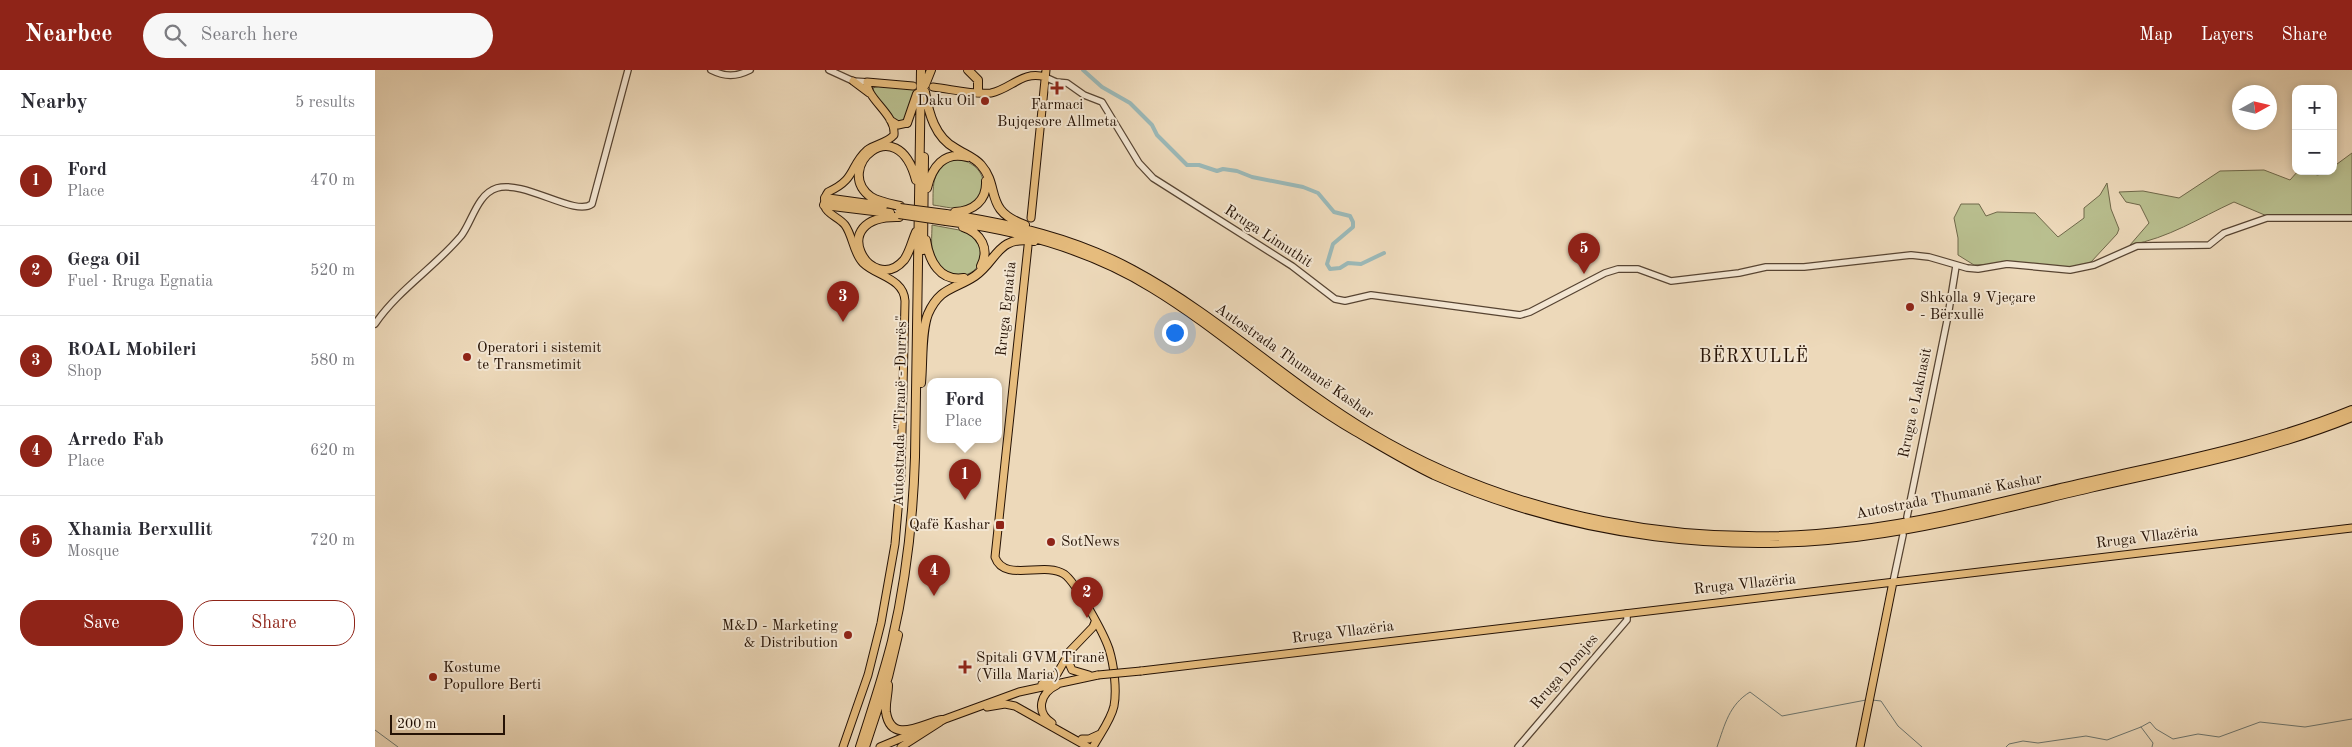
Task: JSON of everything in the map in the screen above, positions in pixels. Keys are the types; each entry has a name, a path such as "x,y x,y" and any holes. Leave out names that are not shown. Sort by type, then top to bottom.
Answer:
{"highway":[{"path":"907,123 915,103 920,70"},
{"name":"Autostrada \"Tiranë - Durrës\"","path":"865,747 888,676 906,600 916,524 920,466 923,218 918,189 920,70"},
{"name":"Autostrada \"Tiranë - Durrës\"","path":"860,747 892,642 905,577 911,523 925,200 927,88 925,70"},
{"path":"931,70 927,88 930,115 937,131 949,144 983,166 994,200 1003,213 1022,224 1096,255"},
{"path":"969,70 978,80 978,92"},
{"path":"918,189 911,165 906,156 899,150 883,146 873,149 866,156 859,170 862,188 874,199 900,211 923,218"},
{"path":"925,200 929,179 939,163 944,159 956,156 971,159 979,165 985,175 986,186 980,202 972,209 946,218"},
{"path":"825,202 900,211"},
{"path":"900,211 876,219 862,229 858,239 858,248 868,264 886,269 900,264 909,252 923,218"},
{"path":"923,218 930,256 938,270 953,278 964,278 973,275 984,260 985,249 982,241 970,229 946,218"},
{"name":"Autostrada Thumanë Kashar","path":"923,218 946,218 1034,237 1096,255 1162,287 1200,312 1302,388 1367,431 1407,453 1493,489 1542,505 1615,523 1672,532 1777,536 1827,533 1885,526 2230,449 2300,429 2352,410"},
{"path":"921,383 925,324 931,307 946,290 979,273 999,249 1013,242 1029,240 1096,255"},
{"name":"Autostrada Thumanë Kashar","path":"1107,260 1174,302 1347,427 1435,475 1516,505 1572,521 1634,533 1707,542 1803,542 1905,530 2235,454 2304,435 2352,417"},
{"path":"888,676 886,712 892,725 899,730 908,731 942,720"}],"main road":[{"path":"927,88 995,92 1026,76 1046,74 1031,218"},
{"path":"853,81 877,100"},
{"path":"870,95 867,82 913,86"},
{"path":"877,82 871,89 887,115 895,133 891,138"},
{"path":"887,115 898,125 907,123"},
{"path":"843,747 868,675 881,623 895,544 901,475 905,297 893,281 864,264 847,228 840,219 828,212 825,202 827,192 840,186 849,178 866,151 891,138 907,123"},
{"name":"Rruga Egnatia","path":"1028,246 995,556 997,563 1006,569 1049,569 1064,574 1076,587 1106,642 1111,656 1115,698 1111,715 1091,746"},
{"name":"Rruga Vllazëria","path":"1033,688 1096,676 2352,528"},
{"path":"1860,747 1893,582"},
{"path":"1096,676 1074,672 1069,663 1080,642 1097,625"},
{"path":"1089,634 1106,642"},
{"path":"883,746 965,711 1033,688 1057,674 1070,650 1089,634"},
{"path":"1064,682 1054,686 1044,695 1041,702 1042,713 1049,721 1082,743"},
{"path":"965,711 995,705 1015,706 1082,743 1091,746"},
{"path":"901,747 942,720"},
{"path":"1082,743 1100,734"}],"street":[{"path":"375,324 462,235 489,192 499,188 516,186 574,206 586,207 592,204 628,70"},
{"path":"711,70 727,76 739,75 750,70"},
{"path":"829,70 853,81 867,82"},
{"name":"Rruga Limuthit","path":"1046,74 1056,82 1067,83 1084,95 1102,102 1139,163 1153,178 1292,266 1335,299 1345,301 1371,295 1514,315 1527,314 1605,273 1618,270 1644,270 1671,281 1739,273 1767,266 1804,267 1911,254 1929,257 1956,266"},
{"path":"1956,266 1978,269 2016,264 2061,270 2076,269 2102,262 2137,246 2209,245 2224,233 2267,218 2352,218"},
{"name":"Rruga e Laknasit","path":"1907,517 1948,316 1956,266"},
{"path":"1893,582 1903,535"},
{"name":"Rruga Domjes","path":"1518,747 1627,620 1627,613"}],"green space":[{"path":"876,85 915,89 904,123 895,122 874,94 873,89"},
{"path":"2352,153 2352,217 2267,216 2234,202 2171,233 2130,245 2149,223 2140,205 2126,202 2119,192 2143,191 2179,198 2220,171 2264,170 2290,180 2294,175 2337,175 2337,164"},
{"path":"954,159 966,161 975,167 981,174 983,190 979,198 972,204 961,208 933,205 935,177 941,167"},
{"path":"2107,183 2111,209 2119,229 2117,234 2091,262 2072,269 1996,264 1974,265 1958,255 1958,238 1954,218 1961,204 1979,204 1986,216 1997,212 2035,213 2058,237 2084,218 2084,208 2100,195"},
{"path":"932,225 970,232 982,247 979,264 973,271 968,274 955,275 939,266 932,252"}],"waterway":[{"path":"1083,70 1102,87 1130,103 1152,125 1157,135 1187,165 1199,165 1217,171 1223,169 1237,171 1252,177 1303,187 1318,193 1334,212 1350,216 1353,227 1333,244 1327,264 1330,269 1340,268 1348,263 1361,264 1384,253"},
{"path":"1717,747 1732,709 1750,692 1782,716 1866,700"},
{"path":"1872,700 1881,701 1898,726 1922,747"},
{"path":"2006,747 2009,744 2023,741 2038,743 2086,736 2107,740 2150,722 2156,729 2173,739 2198,734 2219,737 2260,722 2305,727 2352,719"},
{"path":"2141,727 2153,743 2152,747"},
{"path":"375,730 398,747"}],"place":[{"name":"Farmaci Bujqesore Allmeta","path":"1057,88"},
{"name":"Daku Oil","path":"985,101"},
{"name":"Xhamia Berxullit","path":"1584,274"},
{"name":"Shkolla 9 Vjeçare - Bërxullë","path":"1910,307"},
{"name":"ROAL Mobileri","path":"843,322"},
{"name":"Operatori i sistemit te Transmetimit","path":"467,357"},
{"name":"Ford","path":"965,500"},
{"name":"Qafë Kashar","path":"1000,525"},
{"name":"SotNews","path":"1051,542"},
{"name":"Arredo Fab","path":"934,596"},
{"name":"Gega Oil","path":"1087,618"},
{"name":"M&D - Marketing & Distribution","path":"848,635"},
{"name":"Spitali GVM Tiranë (Villa Maria)","path":"965,667"},
{"name":"Kostume Popullore Berti","path":"433,677"}],"district":[{"name":"BËRXULLË","path":"1754,357"}]}
